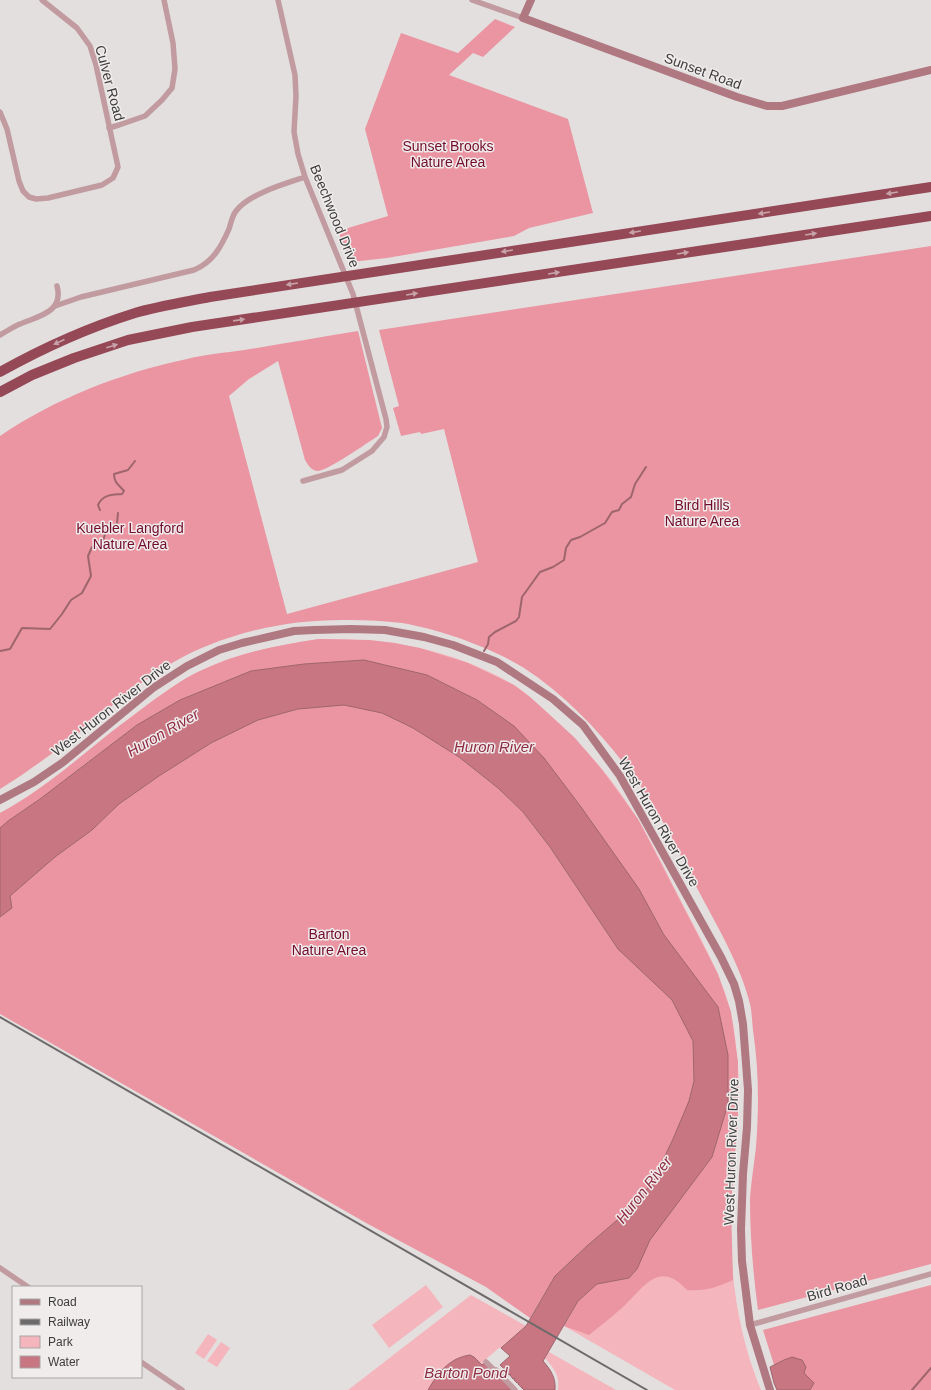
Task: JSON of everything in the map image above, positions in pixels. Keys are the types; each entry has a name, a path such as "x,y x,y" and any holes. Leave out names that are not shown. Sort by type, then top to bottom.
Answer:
{"highway":[{"path":"0,372 33,354 81,332 135,313 210,297 931,188"},
{"path":"0,392 32,375 74,358 128,340 192,327 931,216"}],"street":[{"name":"Culver Road","path":"0,112 7,129 19,181 23,191 29,197 36,200 48,198 102,185 113,178 118,167 96,66 90,46 77,28 42,0"},
{"path":"109,128 145,116 172,88 175,69 173,43 164,0"},
{"name":"Beechwood Drive","path":"278,0 295,75 296,96 294,132 298,154 305,177 352,294 387,427 384,437 372,451 342,470 303,481"},
{"name":"Sunset Road","path":"472,0 737,97 767,106 774,107 789,104 931,70"},
{"path":"523,18 531,0"},
{"path":"0,335 44,315 55,306 81,298 194,270 204,266 211,260 219,249 235,213 243,203 264,192 305,177"},
{"path":"55,306 59,298 57,286"},
{"name":"West Huron River Drive","path":"0,800 34,782 62,763 153,688 187,666 219,650 294,631 344,629 385,630 424,637 453,645 496,662 553,699 583,725 620,776 721,957 734,984 743,1024 748,1090 747,1127 742,1174 742,1261 750,1325 770,1390"},
{"path":"0,1268 27,1286"},
{"name":"Bird Road","path":"750,1325 931,1274"},
{"path":"486,1362 516,1390"},
{"path":"142,1363 182,1390"}],"green space":[{"name":"Sunset Brooks Nature Area","path":"495,19 515,27 483,57 473,53 449,75 568,119 593,213 529,228 514,236 387,258 351,262 338,231 388,216 365,129 401,33 458,53"},
{"name":"Bird Hills Nature Area","path":"931,246 931,1264 758,1310 752,1254 750,1199 756,1147 758,1089 752,1014 746,989 734,958 679,851 646,794 606,741 559,694 524,668 497,653 465,640 402,623 363,620 314,621 278,625 243,633 209,645 174,662 141,683 51,754 0,789 0,436 21,422 66,399 114,379 162,365 201,356 358,331 382,428 378,436 329,467 317,471 313,470 305,460 278,361 249,379 229,396 287,614 478,562 444,429 421,434 420,432 401,436 393,408 399,406 379,330"},
{"path":"319,639 370,641 420,648 468,662 514,685 544,709 597,762 628,804 642,827 658,855 720,979 734,1027 739,1088 738,1117 732,1176 730,1230 734,1285 744,1338 761,1390 675,1390 564,1326 578,1301 664,934 544,758 137,725 0,828 0,813 44,785 110,733 175,685 200,671 228,659 273,647"},
{"path":"319,639 370,640 420,648 468,663 514,685 530,697 575,738 603,771 638,819 718,974 731,1012 738,1062 738,1118 731,1204 733,1280 711,1288 687,1290 677,1281 668,1277 660,1276 652,1279 623,1307 589,1335 564,1326 578,1301 597,1284 629,1278 637,1269 650,1240 712,1157 728,1104 664,934 639,889 514,726 477,700 427,675 364,660 304,664 251,671 180,700 137,725 0,828 0,813 44,785 110,733 175,685 200,671 228,659 273,647"},
{"name":"Barton Nature Area","path":"344,705 382,713 413,728 459,757 498,788 523,812 550,847 618,949 672,1000 693,1041 694,1081 689,1101 652,1183 629,1210 555,1276 530,1318 486,1287 368,1224 0,1014 0,917 12,908 10,896 55,857 92,830 119,804 159,776 211,743 258,720 298,709"},
{"path":"426,1285 443,1307 389,1348 372,1325"},
{"path":"931,1285 931,1390 782,1390 763,1330"},
{"path":"471,1295 526,1326 485,1360 486,1362 483,1364 465,1356 447,1366 436,1377 428,1390 348,1390"},
{"path":"208,1334 217,1340 204,1359 195,1353"},
{"path":"221,1342 230,1348 217,1367 207,1361"},
{"path":"549,1352 616,1390 558,1390 557,1376 554,1369 545,1358"}],"water":[{"name":"Huron River","path":"364,660 427,675 477,700 514,726 544,758 581,807 639,889 664,935 718,1007 728,1055 728,1104 712,1157 650,1240 637,1269 629,1278 597,1284 578,1301 543,1361 552,1374 555,1382 555,1390 524,1390 518,1384 519,1383 514,1380 515,1378 513,1379 510,1375 511,1374 509,1375 500,1365 510,1356 501,1348 526,1326 555,1276 629,1210 652,1183 689,1101 694,1081 693,1041 672,1000 618,949 550,847 523,812 498,788 459,757 413,728 382,713 344,705 298,709 258,720 211,743 159,776 119,804 92,830 55,857 10,896 12,908 0,917 0,828 137,725 180,700 251,671 304,664"},
{"name":"Barton Pond","path":"470,1355 482,1365 486,1362 515,1390 428,1390 445,1367 456,1359"},
{"path":"792,1357 802,1360 806,1367 804,1373 814,1383 810,1390 777,1390 770,1367"}],"waterway":[{"path":"100,510 98,505 102,499 111,495 122,494 124,491 116,482 114,474 128,470 135,461"},
{"path":"484,651 488,644 489,637 495,632 516,621 519,617 522,597 540,572 553,567 564,560 566,548 571,540 580,537 605,523 612,512 619,510 622,504 631,497 635,484 646,467"},
{"path":"0,651 10,649 22,628 50,629 71,600 82,593 91,576 88,556 92,547 102,544 106,531 116,527 118,513"},
{"path":"912,1390 931,1368"}],"railway":[{"path":"0,1017 647,1390"}],"park label":[{"name":"Kuebler Langford Nature Area","path":"130,536"}]}
